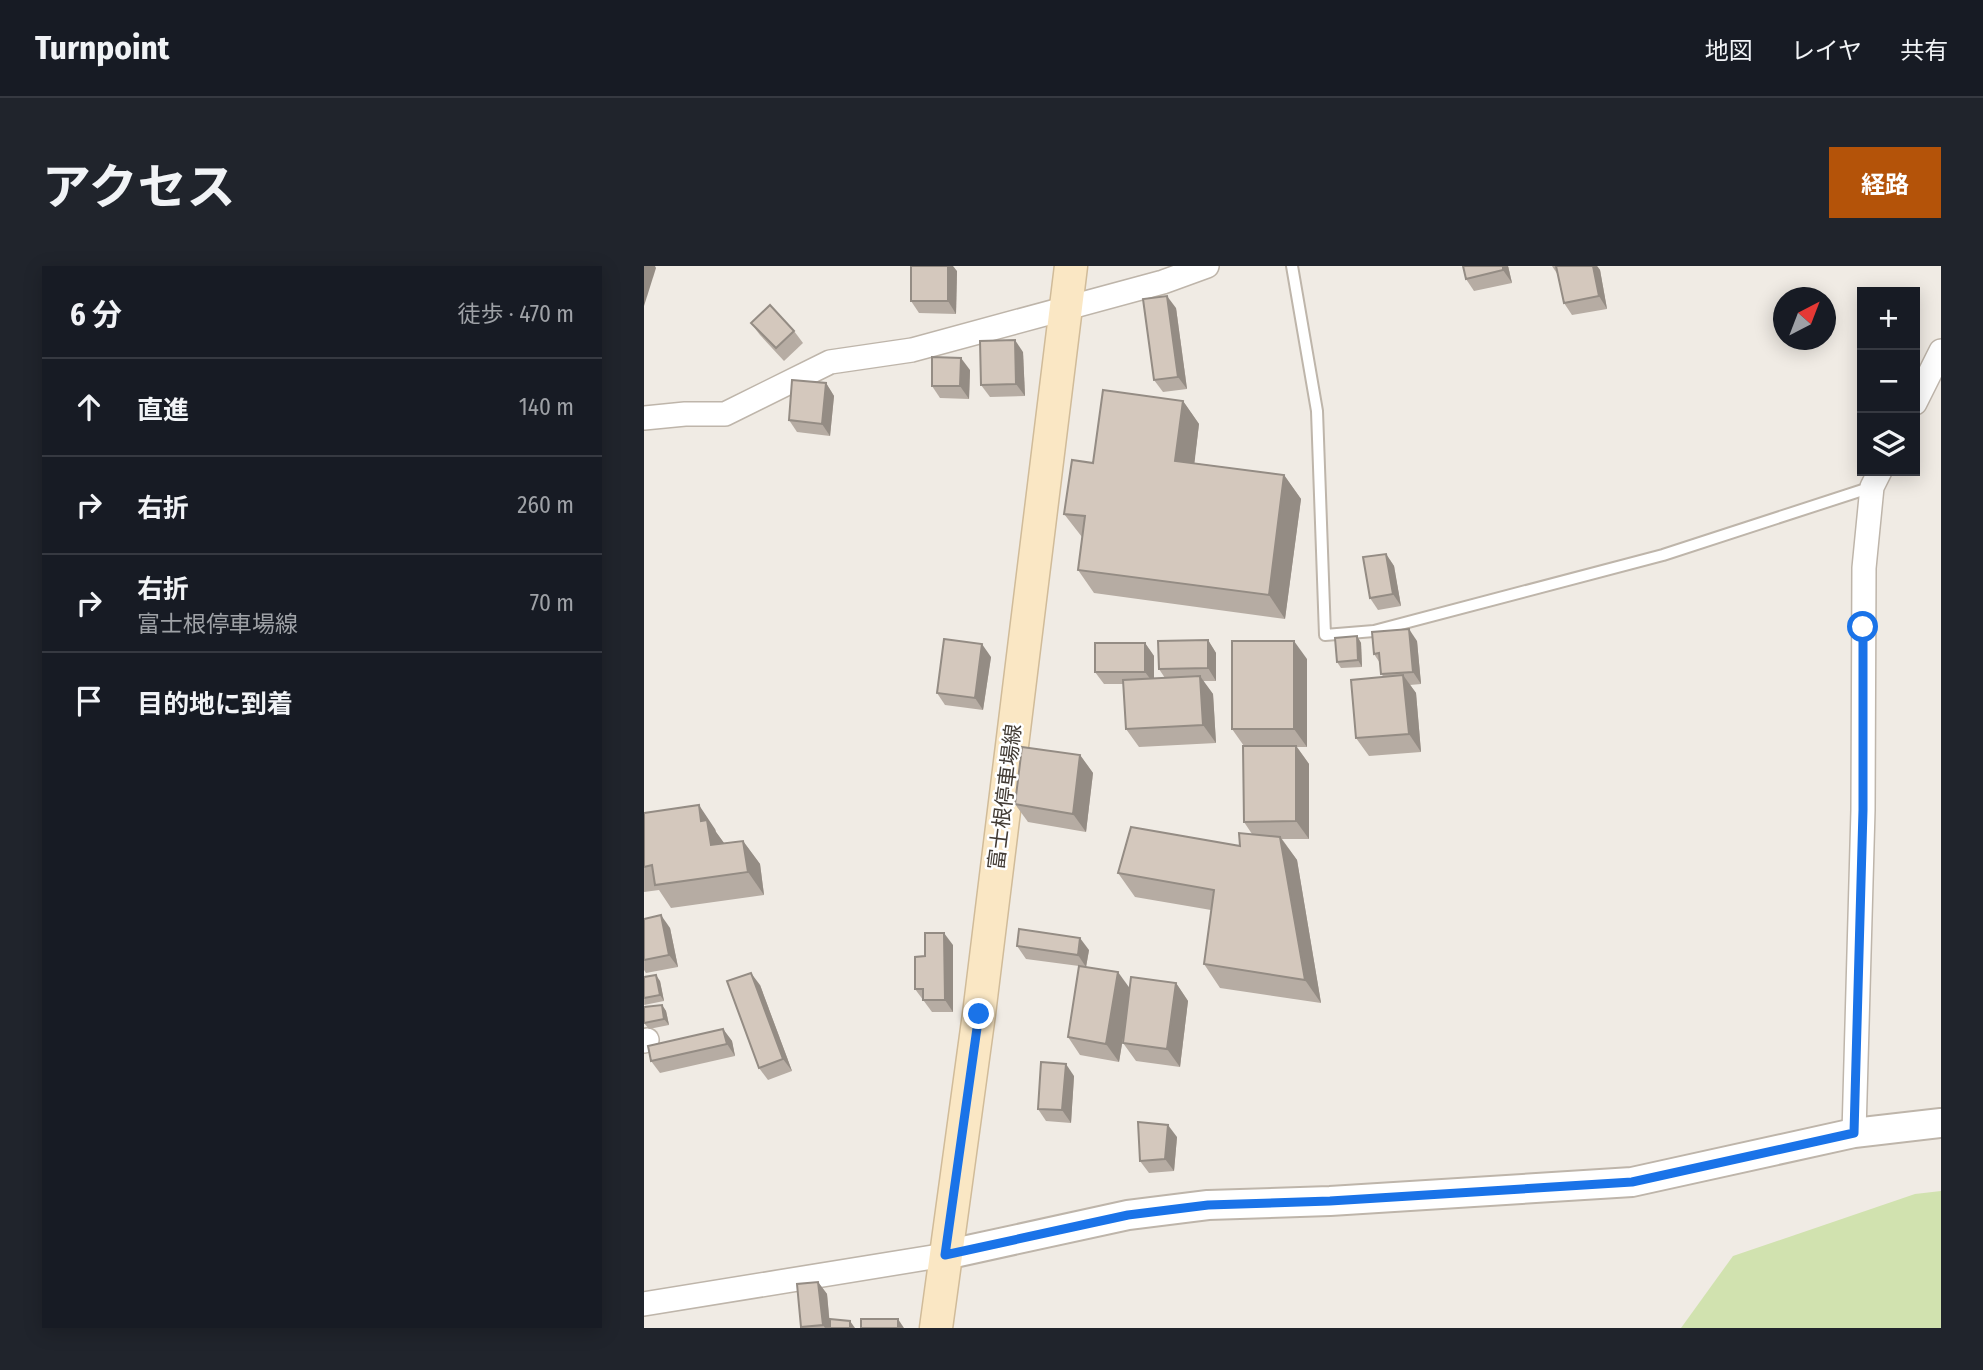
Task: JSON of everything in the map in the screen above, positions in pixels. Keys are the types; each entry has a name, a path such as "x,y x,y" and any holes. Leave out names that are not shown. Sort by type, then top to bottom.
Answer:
{"main road":[{"name":"富士根停車場線","path":"936,1328 979,1014 1071,266"}],"street":[{"path":"644,418 725,414 830,362 912,350 1163,282 1207,266"},
{"path":"1920,393 1941,351"},
{"path":"1854,1133 1863,810 1864,568 1876,479"},
{"path":"644,1304 945,1255 1128,1215 1208,1205 1330,1201 1632,1182 1854,1133 1941,1123"}],"lane":[{"path":"1292,266 1317,411 1325,635 1374,631 1663,555 1876,479"}],"green space":[{"path":"1941,1191 1941,1328 1681,1328 1733,1256 1915,1194"}],"building":[{"path":"911,266 948,266 948,301 911,301"},
{"path":"1463,266 1503,266 1503,270 1466,279"},
{"path":"1556,266 1593,266 1599,296 1564,303"},
{"path":"1167,296 1178,377 1154,380 1143,299"},
{"path":"770,305 794,331 776,348 751,323"},
{"path":"1015,340 1016,384 981,385 980,341"},
{"path":"932,357 961,358 960,386 932,386"},
{"path":"792,380 826,383 822,424 789,420"},
{"path":"1103,390 1183,401 1175,461 1284,475 1269,595 1078,570 1085,516 1064,514 1072,460 1093,463"},
{"path":"1386,554 1393,594 1370,598 1363,557"},
{"path":"1409,629 1413,672 1381,674 1379,653 1374,654 1372,632"},
{"path":"1357,636 1358,660 1337,662 1335,638"},
{"path":"944,639 982,644 975,698 937,693"},
{"path":"1208,640 1208,668 1159,669 1158,641"},
{"path":"1232,641 1294,641 1294,729 1232,729"},
{"path":"1095,643 1145,643 1145,672 1095,672"},
{"path":"1403,675 1409,734 1356,738 1351,680"},
{"path":"1200,676 1203,725 1126,729 1123,680"},
{"path":"1243,746 1296,746 1296,821 1244,822"},
{"path":"1022,747 1080,755 1073,814 1015,804"},
{"path":"699,805 701,821 707,820 711,845 743,841 748,872 655,885 652,865 644,867 644,813"},
{"path":"1131,827 1240,846 1239,833 1280,837 1305,980 1204,964 1214,890 1118,873"},
{"path":"661,915 669,955 644,960 644,919"},
{"path":"1019,929 1080,938 1078,955 1017,946"},
{"path":"925,933 944,933 945,1000 923,1000 923,989 915,989 915,957 925,956"},
{"path":"1079,966 1118,972 1106,1044 1068,1037"},
{"path":"751,973 783,1059 759,1068 727,981"},
{"path":"656,975 660,995 644,998 644,977"},
{"path":"1131,977 1176,983 1167,1049 1123,1043"},
{"path":"662,1005 664,1019 644,1023 644,1007"},
{"path":"723,1029 727,1044 651,1061 648,1046"},
{"path":"1041,1062 1066,1064 1062,1110 1038,1109"},
{"path":"1138,1122 1168,1125 1165,1159 1140,1161"},
{"path":"818,1282 823,1325 801,1327 797,1284"},
{"path":"830,1319 850,1321 850,1328 830,1328"},
{"path":"861,1319 898,1319 898,1328 861,1328"}],"route":[{"path":"979,1014 945,1255 1128,1215 1208,1205 1330,1201 1632,1182 1854,1133 1863,810 1863,627"}]}
